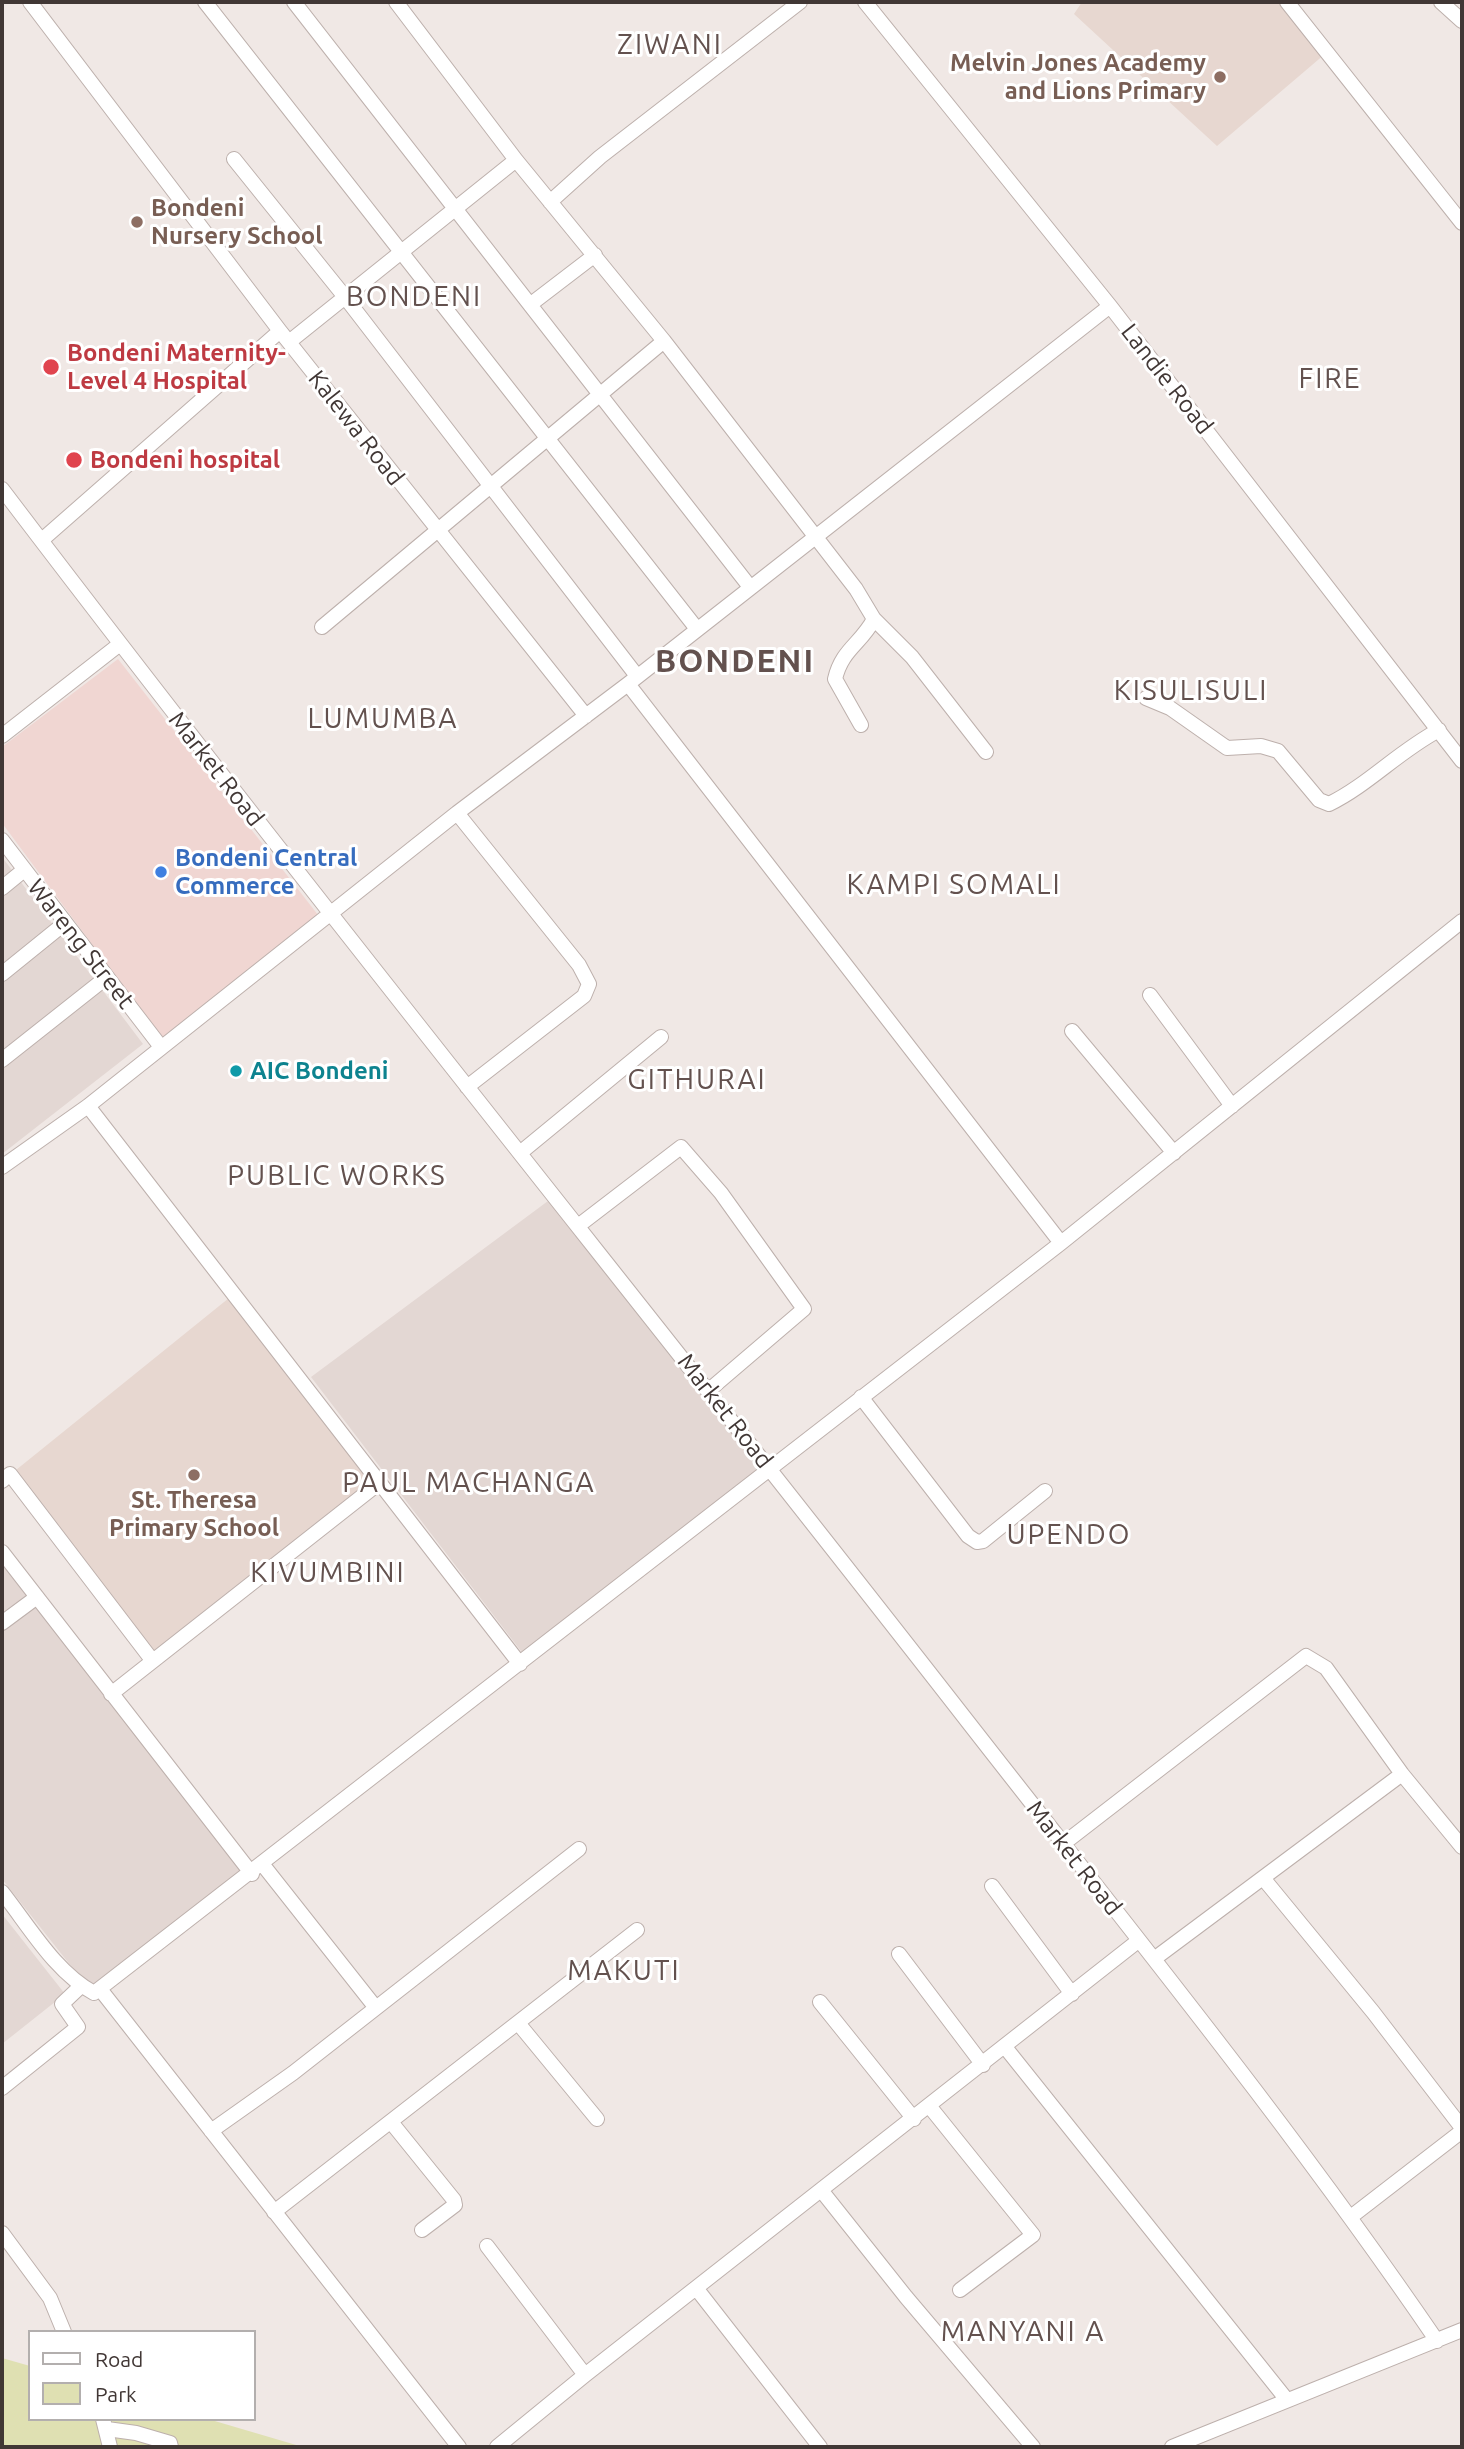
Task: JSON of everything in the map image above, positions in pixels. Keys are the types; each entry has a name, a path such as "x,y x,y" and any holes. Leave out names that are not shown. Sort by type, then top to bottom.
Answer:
{"street":[{"name":"Kalewa Road","path":"30,2 285,337 586,716"},
{"path":"205,2 697,629"},
{"path":"294,2 750,587"},
{"path":"396,2 516,160 664,341 814,534 874,619 912,657 986,752"},
{"path":"550,202 600,157 800,2"},
{"name":"Landie Road","path":"865,2 1110,306 1462,761"},
{"path":"1287,2 1462,223"},
{"path":"1441,2 1462,21"},
{"path":"234,159 491,485 632,680 1060,1243"},
{"path":"43,539 285,337 345,297 516,160"},
{"path":"531,304 595,255"},
{"path":"2,1167 88,1106 330,917 457,813 586,716 814,534 1110,306"},
{"path":"322,626 664,341"},
{"name":"Market Road","path":"4,497 43,539 120,644 330,917 578,1226 1154,1959 1352,2216 1437,2341"},
{"path":"861,726 835,679 839,660 868,630 874,619"},
{"path":"2,736 120,644"},
{"path":"1146,698 1170,708 1227,748 1261,746 1278,751 1319,800 1329,804 1347,795 1409,746 1439,730"},
{"path":"457,813 579,965 589,984 584,996 467,1087"},
{"name":"Wareng Street","path":"2,840 161,1047"},
{"path":"2,888 24,870"},
{"path":"71,1996 94,1993 100,1989 258,1870 1060,1243 1462,920"},
{"path":"2,974 65,923"},
{"path":"2,1060 107,977"},
{"path":"1150,995 1232,1106"},
{"path":"1072,1031 1174,1153"},
{"path":"520,1153 661,1037"},
{"path":"88,1106 520,1664"},
{"path":"578,1226 681,1147 721,1192 804,1309 708,1391"},
{"path":"862,1397 960,1527 977,1542 983,1541 1045,1490"},
{"path":"2,1480 10,1474 152,1660"},
{"path":"111,1694 379,1483"},
{"path":"2,1552 111,1694 376,2008"},
{"path":"2,1623 37,1597"},
{"path":"1063,1844 1306,1656 1326,1668 1402,1774 1462,1847"},
{"path":"1154,1959 1402,1774"},
{"path":"211,2131 293,2073 579,1849"},
{"path":"1263,1878 1373,2012 1462,2129 1352,2216"},
{"path":"992,1886 1072,1994"},
{"path":"2,1892 55,1960 71,1996 78,2027 2,2088"},
{"path":"274,2212 637,1930"},
{"path":"497,2447 1138,1941"},
{"path":"899,1954 983,2064"},
{"path":"100,1989 459,2447"},
{"path":"820,2002 914,2119"},
{"path":"518,2023 597,2119"},
{"path":"1005,2047 1287,2400"},
{"path":"930,2107 1033,2235 960,2290"},
{"path":"391,2122 454,2200 454,2205 422,2230"},
{"path":"821,2190 906,2297 1034,2447"},
{"path":"2,2233 50,2298 63,2330"},
{"path":"487,2246 585,2375"},
{"path":"696,2288 820,2447"},
{"path":"1172,2447 1462,2330"},
{"path":"110,2447 105,2424 170,2443 172,2447"}],"shaded area":[{"name":"Melvin Jones Academy and Lions Primary","path":"1082,2 1296,2 1332,48 1217,146 1074,14"},
{"name":"Bondeni Central Commerce","path":"118,659 322,920 163,1040 2,823 2,747"},
{"path":"2,857 143,1044 2,1154"},
{"name":"PAUL MACHANGA","path":"548,1201 759,1469 524,1655 311,1377"},
{"name":"St. Theresa Primary School","path":"229,1298 372,1481 153,1653 16,1470"},
{"path":"2,1558 244,1870 90,1990 2,1879"},
{"path":"2,1914 65,1994 2,2044"}],"green space":[{"path":"2,2358 28,2365 28,2421 215,2421 303,2447 2,2447"}],"place":[{"name":"Melvin Jones Academy and Lions Primary","path":"1220,77"},
{"name":"Bondeni Nursery School","path":"137,222"},
{"name":"Bondeni Maternity- Level 4 Hospital","path":"51,367"},
{"name":"Bondeni hospital","path":"74,460"},
{"name":"Bondeni Central Commerce","path":"161,872"},
{"name":"AIC Bondeni","path":"236,1071"},
{"name":"St. Theresa Primary School","path":"194,1475"}],"district":[{"name":"ZIWANI","path":"670,45"},
{"name":"BONDENI","path":"414,297"},
{"name":"FIRE","path":"1330,379"},
{"name":"BONDENI","path":"735,661"},
{"name":"KISULISULI","path":"1191,691"},
{"name":"LUMUMBA","path":"383,719"},
{"name":"KAMPI SOMALI","path":"954,885"},
{"name":"GITHURAI","path":"697,1080"},
{"name":"PUBLIC WORKS","path":"337,1176"},
{"name":"PAUL MACHANGA","path":"469,1483"},
{"name":"UPENDO","path":"1069,1535"},
{"name":"KIVUMBINI","path":"328,1573"},
{"name":"MAKUTI","path":"624,1971"},
{"name":"MANYANI A","path":"1023,2332"}]}
